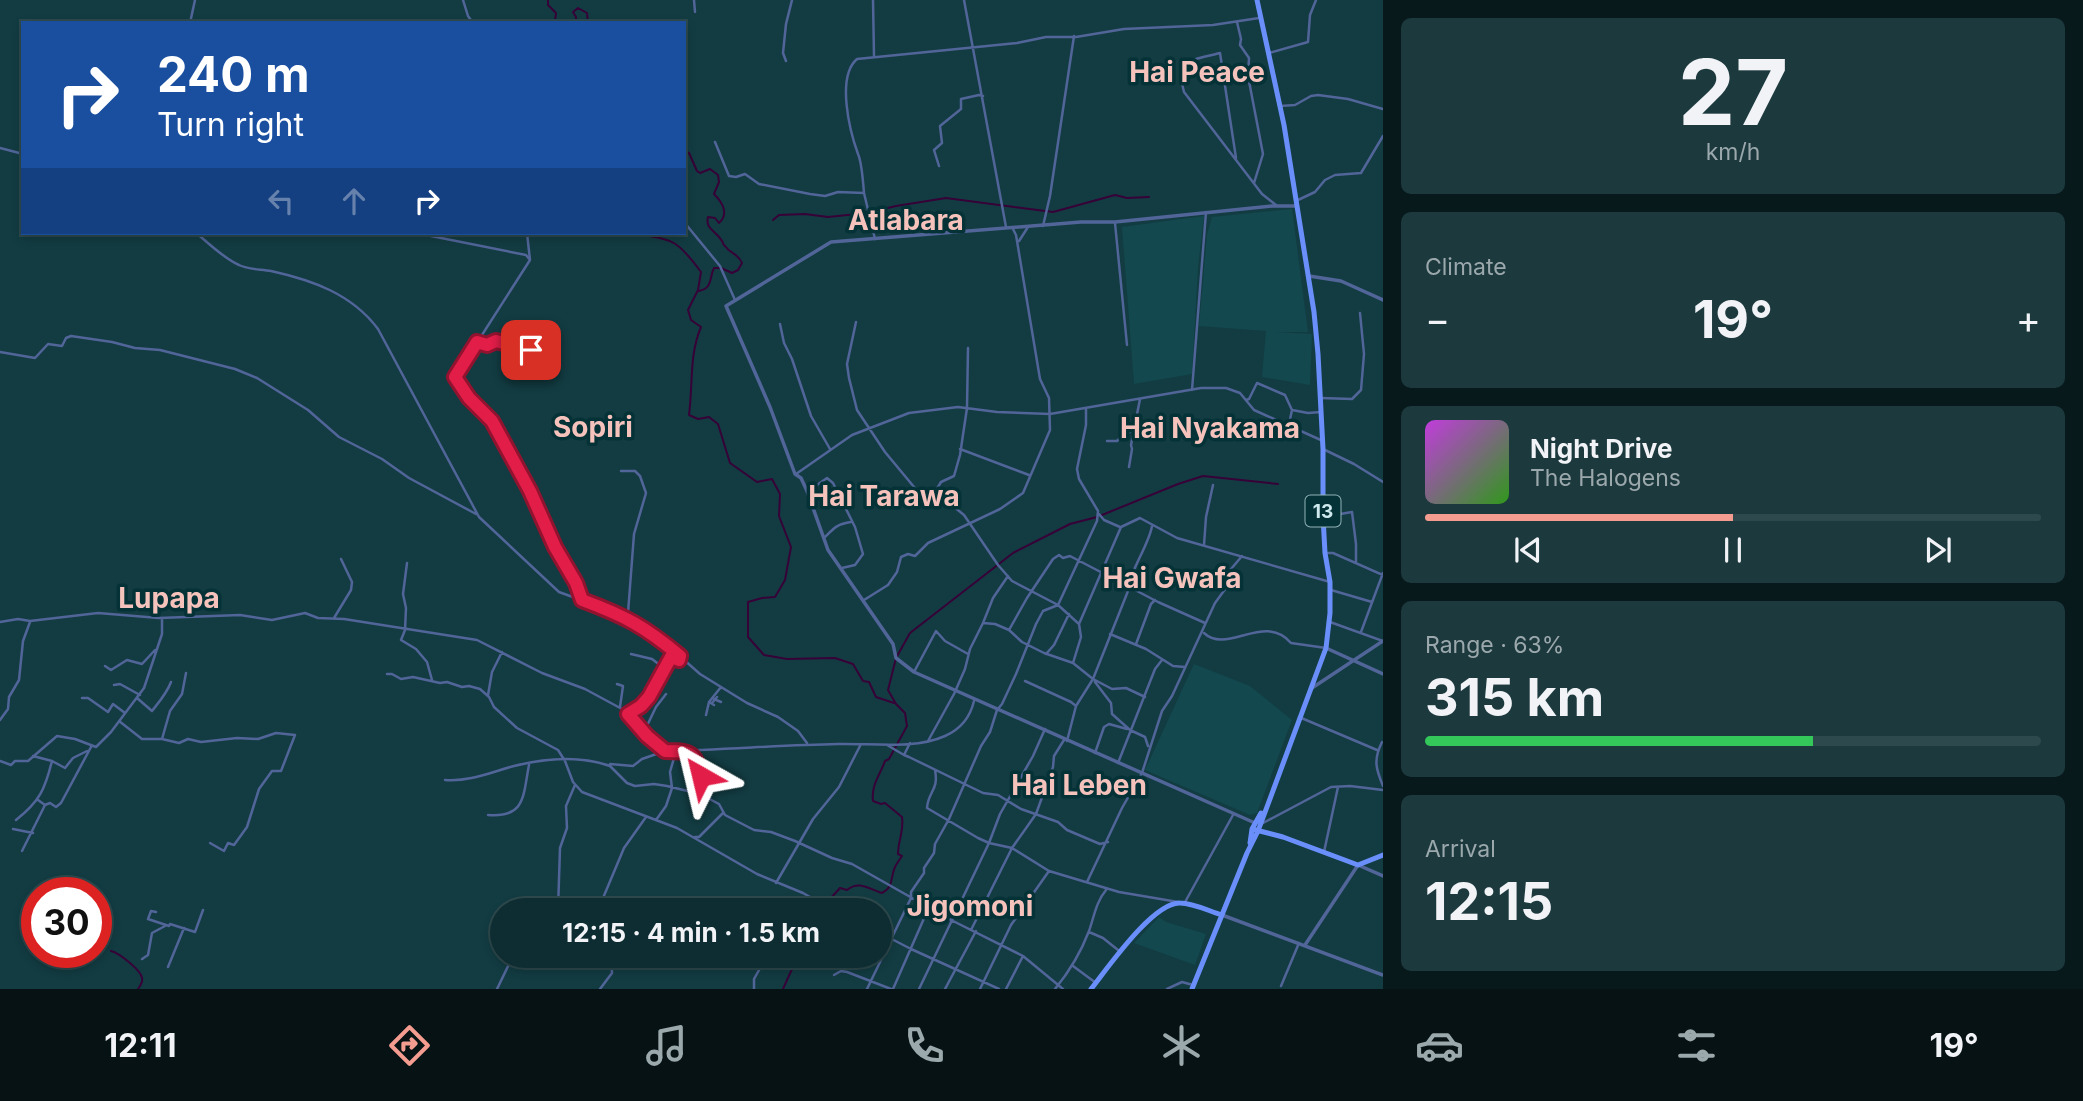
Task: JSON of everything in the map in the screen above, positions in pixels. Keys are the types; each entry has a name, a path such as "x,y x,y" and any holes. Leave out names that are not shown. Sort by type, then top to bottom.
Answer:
{"main road":[{"name":"13","path":"1256,827 1326,648 1330,590 1323,517 1323,441 1317,341 1280,106 1257,0"},
{"path":"1192,987 1256,827 1358,865 1383,855"},
{"path":"1091,989 1156,913 1181,903 1222,915"}],"street":[{"path":"190,21 195,0"},
{"path":"463,0 472,21"},
{"path":"695,0 695,12"},
{"path":"786,61 783,53 792,0"},
{"path":"873,0 874,57"},
{"path":"964,0 1006,229"},
{"path":"1269,54 1308,42 1311,13 1316,0"},
{"path":"875,239 849,120 845,85 854,60 1017,43 1046,37 1124,29 1200,26 1262,18"},
{"path":"1237,22 1240,45 1249,58 1248,76 1263,154 1254,184"},
{"path":"1043,226 1074,36"},
{"path":"1236,158 1220,52 1195,58 1181,71 1184,92 1254,184 1278,206"},
{"path":"1280,106 1295,106 1311,96 1318,95 1348,99 1383,109"},
{"path":"939,166 934,150 942,145 940,126 961,109 961,99 983,96"},
{"path":"1383,136 1362,173 1335,175 1297,203 1115,222 1098,221 831,242 726,306 770,407 795,474 801,478 807,492 828,550 893,644 896,658 914,672 974,701 1045,729 1065,741 1234,813 1256,827 1331,787 1338,785 1383,788 1375,768 1377,750 1383,742"},
{"path":"715,142 729,176 745,174 759,184 825,196 838,192 864,193"},
{"path":"0,148 21,153"},
{"path":"1192,390 1206,212"},
{"path":"1115,222 1128,345"},
{"path":"686,224 719,265 736,300"},
{"path":"1018,245 1028,227"},
{"path":"864,600 888,585 897,572 901,556 915,555 928,543 1016,499 1026,487 1049,433 1048,392 1040,379 1013,229"},
{"path":"198,235 226,258 242,267 272,271 322,285 369,317 389,348 476,514"},
{"path":"426,235 526,256 530,260"},
{"path":"527,235 530,260 455,377 469,398 492,421 530,491 582,600"},
{"path":"1308,276 1341,281 1383,300"},
{"path":"1321,398 1352,399 1361,390 1364,354 1360,313"},
{"path":"856,321 847,370 857,410 868,428 919,493 955,507 1012,581 1058,606 1079,624"},
{"path":"780,324 784,343 811,416 830,449"},
{"path":"0,352 35,358 48,344 62,346 66,338 71,336 160,350 235,369 269,384 308,410 339,437 476,514 559,592 625,616 656,635 700,674 747,703 778,717 798,731 808,745"},
{"path":"477,342 487,345 498,341 522,349 552,354"},
{"path":"932,497 942,482 954,476 967,408 968,348"},
{"path":"1246,400 1259,383 1284,395 1292,410 1289,424"},
{"path":"795,474 844,439 909,413 967,408 1050,414 1192,390 1226,388 1240,393 1254,410 1323,441"},
{"path":"1129,467 1140,399"},
{"path":"1086,409 1084,437 1077,469 1079,479 1104,520 1121,527"},
{"path":"1292,410 1321,412"},
{"path":"1107,441 1117,442 1123,435 1134,430"},
{"path":"960,449 1029,475"},
{"path":"1323,449 1383,482"},
{"path":"621,471 635,471 640,476 646,493 634,534 628,612 625,616"},
{"path":"807,492 827,478 833,483 852,522 863,554 855,565 842,568"},
{"path":"1204,545 1206,517 1213,485"},
{"path":"1323,517 1352,512 1356,562"},
{"path":"999,989 892,939 911,898 911,892 920,881 981,746 990,732 997,710 1036,624 1043,611 1058,606 1099,514"},
{"path":"1073,663 1081,638 1079,624 1121,527 1140,518 1177,538 1330,582"},
{"path":"825,537 831,528 852,522"},
{"path":"945,989 957,970 1012,848 1036,814 1053,767 1054,756 1065,741 1076,706 1093,679 1130,586 1130,579 1150,540 1152,526"},
{"path":"1325,553 1333,553 1383,574 1361,632"},
{"path":"1009,630 1032,590 1053,559 1059,555 1063,558 1070,556 1155,600 1205,622"},
{"path":"1087,882 1142,773 1162,711 1203,632 1205,622 1226,588 1226,575 1242,556"},
{"path":"334,618 351,590 352,582 341,559"},
{"path":"407,563 403,594 406,608 405,630 401,640 416,649 427,662 432,680"},
{"path":"928,741 955,692 968,654 993,598 1008,575"},
{"path":"1330,590 1372,602"},
{"path":"1136,644 1155,600"},
{"path":"0,622 98,613 162,618 240,615 272,620 305,613 318,618 334,618 477,640 542,673 585,689 620,708 665,751"},
{"path":"1046,654 1054,645 1069,614"},
{"path":"33,756 65,768 74,758 96,747 138,696 150,673 162,634 162,618"},
{"path":"0,720 8,709 9,697 19,680 23,641 30,621"},
{"path":"1329,622 1383,641"},
{"path":"983,624 995,624 1009,630 1028,645 1073,663 1093,679 1112,689 1126,688 1145,696"},
{"path":"914,672 936,631 945,641 968,654"},
{"path":"1203,632 1207,636 1222,640 1239,638 1258,631 1270,632 1288,639 1291,643 1326,648 1383,674"},
{"path":"1110,634 1136,644 1177,668 1186,667"},
{"path":"1310,690 1383,641"},
{"path":"105,666 111,670 127,660 142,664 157,648"},
{"path":"487,696 492,672 502,652"},
{"path":"631,654 652,659 665,669"},
{"path":"628,714 649,697 671,657 679,660 680,656"},
{"path":"1118,763 1155,670 1162,660"},
{"path":"1177,668 1181,676"},
{"path":"162,739 170,711 183,694 186,673"},
{"path":"387,674 401,679 413,677 480,690 517,728 554,746 565,761 575,785 582,792 695,838 719,854 811,898"},
{"path":"1093,679 1111,703 1112,714 1094,753"},
{"path":"1025,681 1076,706"},
{"path":"114,685 120,684 138,696 152,711 171,682"},
{"path":"617,684 623,686 620,708"},
{"path":"706,715 721,687"},
{"path":"644,732 656,707 666,694"},
{"path":"82,698 88,698 108,712 113,704 125,713"},
{"path":"713,701 721,702"},
{"path":"445,780 469,780 548,759 586,759 607,765 633,766 642,759 665,751 808,745 887,745 928,741 946,736 966,721 974,701"},
{"path":"1112,714 1130,730"},
{"path":"1299,718 1377,750"},
{"path":"119,721 142,739 162,739 179,743 188,739 201,742 237,738 258,739 276,733 295,734 281,771 272,771 263,782 250,812 250,820 234,845 228,844 224,851 210,843"},
{"path":"1109,724 1145,737 1149,747"},
{"path":"919,989 989,843 1000,814 1045,729"},
{"path":"0,761 13,765 15,761 28,761 57,736 75,739 90,748"},
{"path":"904,755 910,743"},
{"path":"776,883 813,819 839,787 861,744"},
{"path":"887,745 983,793 998,795 1007,803 1058,822 1067,830 1100,844 1108,842"},
{"path":"22,851 45,805 50,803 56,807 61,803 90,748"},
{"path":"656,820 666,806 672,788 670,772 676,751"},
{"path":"686,751 696,758 701,776 693,792"},
{"path":"16,820 38,800 46,788 52,761"},
{"path":"488,816 511,814 516,809 526,785 529,764"},
{"path":"607,765 627,783 635,786 654,784 693,792 719,804 724,810 723,813"},
{"path":"934,770 936,787 927,808 989,843 1012,848 1049,871 1107,889 1181,903 1234,813"},
{"path":"558,898 559,848 567,828 566,806 575,785"},
{"path":"1324,852 1338,785"},
{"path":"38,800 45,805"},
{"path":"723,813 754,830 771,832 852,864 951,920 1023,956 1063,989"},
{"path":"695,838 723,813"},
{"path":"602,898 624,848 646,817"},
{"path":"13,829 33,832"},
{"path":"1305,945 1358,865 1383,876"},
{"path":"980,989 1000,945 1049,871"},
{"path":"1055,989 1072,965 1089,932 1099,899 1107,889"},
{"path":"834,975 844,971 892,989 929,907"},
{"path":"142,959 148,955 152,933 170,924 195,932 203,910"},
{"path":"156,912 151,911 148,919 165,926"},
{"path":"1222,915 1383,975"},
{"path":"168,967 184,928"},
{"path":"1089,932 1103,938 1121,952"},
{"path":"1281,986 1299,943"},
{"path":"1006,989 1023,956"},
{"path":"1072,965 1096,983"},
{"path":"497,989 507,968"},
{"path":"600,989 612,973 612,968"},
{"path":"754,989 754,979 760,968"},
{"path":"867,989 878,968"},
{"path":"1167,989 1182,982 1192,987"}],"shaded area":[{"path":"1292,209 1308,332 1275,332 1312,334 1310,385 1262,377 1266,331 1199,326 1207,235 1212,217"},
{"path":"1204,216 1198,267 1192,374 1134,384 1122,227"},
{"path":"1194,664 1250,686 1292,720 1257,813 1250,815 1145,770"},
{"path":"1159,917 1166,922 1206,934 1195,965 1134,943"}],"waterway":[{"path":"548,0 548,5 556,13 555,21"},
{"path":"576,21 573,12 578,8 587,13 588,21"},
{"path":"686,152 697,171 700,173 710,169 718,175 719,182 714,194 722,205 724,216 719,223 715,218 708,217 708,225 742,263 738,270 732,273 714,268 709,285 699,291"},
{"path":"773,220 779,215 828,217 867,213 946,198 1053,212 1115,195 1127,198 1149,197"},
{"path":"644,235 672,242 701,272 698,290 688,310 691,320 701,327 693,359 689,415 698,419 709,417 718,424 730,463 757,482 772,479 780,494 779,516 791,547 785,580 775,597 748,602 748,637 764,655 787,659 835,658 853,664 863,681 869,682 876,697 894,703"},
{"path":"1102,515 1203,476 1278,484"},
{"path":"831,898 840,888 847,890 860,886 882,893 886,891 902,856 898,854 902,817 885,803 873,801 873,795 885,761 889,759 907,726 905,713 888,690 896,658 910,633 1013,553 1070,524 1097,517"},
{"path":"112,952 129,962 141,975 142,981 138,989"},
{"path":"783,989 793,968"}],"district":[{"name":"Hai Peace","path":"1197,72"},
{"name":"Atlabara","path":"906,220"},
{"name":"Sopiri","path":"593,427"},
{"name":"Hai Nyakama","path":"1210,428"},
{"name":"Hai Tarawa","path":"884,496"},
{"name":"Hai Gwafa","path":"1172,578"},
{"name":"Lupapa","path":"169,598"},
{"name":"Hai Leben","path":"1079,785"},
{"name":"Jigomoni","path":"970,906"}],"route":[{"path":"531,350 496,341 487,345 477,342 455,377 469,398 492,421 530,491 582,600 625,616 656,635 680,656 679,660 671,657 649,697 628,714 647,736 665,751 686,751 696,758 701,776"}]}
